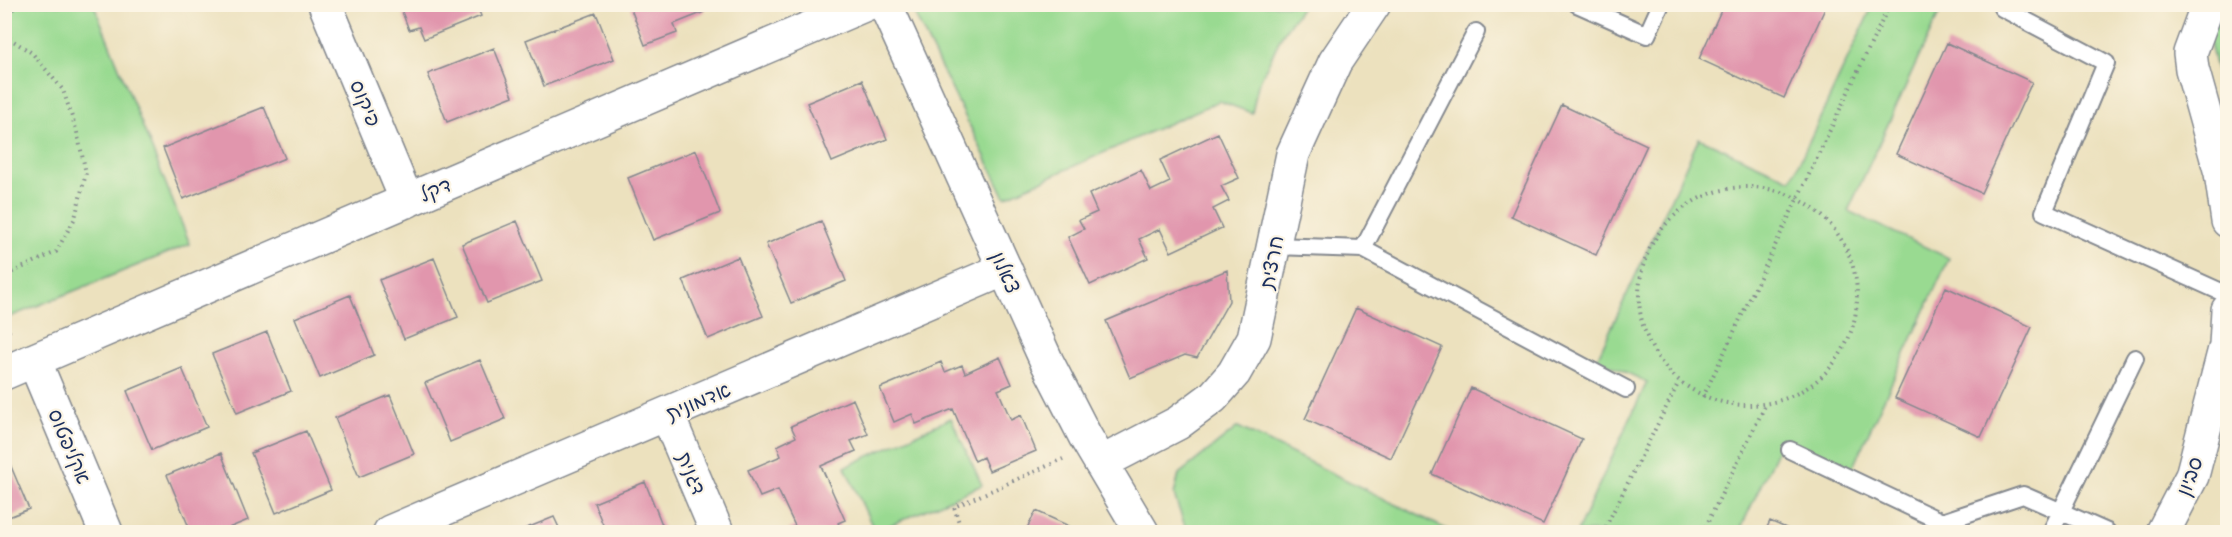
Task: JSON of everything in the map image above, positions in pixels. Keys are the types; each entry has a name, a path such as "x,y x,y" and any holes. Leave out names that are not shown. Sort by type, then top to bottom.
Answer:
{"street":[{"name":"פיקוס","path":"325,4 407,201"},
{"name":"דקל","path":"4,373 866,4"},
{"name":"צאלון","path":"885,4 1047,362 1096,455 1142,532"},
{"name":"חרצית","path":"1096,455 1178,423 1213,398 1234,373 1254,338 1293,154 1335,62 1374,4"},
{"path":"2208,4 2190,53 2221,173 2228,221"},
{"name":"אדמונית","path":"390,532 426,525 667,414 1005,269"},
{"name":"סביון","path":"2163,532 2192,476 2225,359 2228,310"},
{"name":"אקליפטוס","path":"34,360 106,532"},
{"name":"דגנית","path":"667,414 717,532"}],"lane":[{"path":"1577,4 1647,35 1661,4"},
{"path":"2002,8 2106,63 2044,212 2228,295"},
{"path":"1363,249 1476,32"},
{"path":"1274,246 1363,249 1626,389"},
{"path":"2051,532 2135,358"},
{"path":"1790,450 1942,522 2023,495 2107,532"}],"path":[{"path":"4,18 18,4"},
{"path":"1702,397 1890,4"},
{"path":"4,35 32,53 63,90 87,173 75,218 56,252 4,276"},
{"path":"1763,187 1797,199 1820,213 1840,236 1853,265 1858,296 1854,327 1841,356 1820,379 1793,396 1766,404 1732,405 1702,397 1679,382 1655,357 1642,328 1638,297 1642,266 1654,238 1675,214 1701,197 1732,188 1763,187"},
{"path":"1603,532 1679,382"},
{"path":"1703,532 1766,404"},
{"path":"962,532 954,507 1096,455"}],"green space":[{"path":"5,4 94,5 190,244 5,319"},
{"path":"910,5 1303,5 1282,35 1258,85 1252,113 1219,101 1005,197"},
{"path":"1873,5 1943,5 1848,211 1949,258 1850,473 1781,442 1739,532 1577,532 1647,382 1597,359 1699,138 1791,180"},
{"path":"2222,5 2227,5 2227,114 2206,27"},
{"path":"951,418 982,485 875,532 845,467"},
{"path":"1238,427 1452,532 1190,532 1185,526 1174,495 1179,474"}],"building":[{"path":"399,4 476,4 481,16 424,39 419,27 409,30"},
{"path":"629,4 702,4 704,12 674,24 677,33 645,45"},
{"path":"1724,4 1827,4 1784,98 1699,59"},
{"path":"596,13 614,59 544,86 526,40"},
{"path":"1947,43 2032,82 1981,193 1896,154"},
{"path":"494,48 513,96 447,122 428,74"},
{"path":"862,80 887,139 832,162 807,103"},
{"path":"1562,105 1647,145 1596,255 1511,216"},
{"path":"264,107 285,158 183,199 163,148"},
{"path":"1218,133 1239,178 1221,186 1229,201 1213,209 1222,228 1171,252 1160,229 1139,239 1148,258 1090,285 1068,237 1084,229 1079,220 1097,212 1089,194 1141,170 1151,191 1170,182 1160,160"},
{"path":"696,150 720,213 653,240 628,178"},
{"path":"517,221 542,281 487,303 462,244"},
{"path":"821,221 846,281 791,303 766,244"},
{"path":"738,257 763,316 708,339 683,280"},
{"path":"434,258 458,317 404,339 379,280"},
{"path":"1227,270 1229,301 1197,358 1185,355 1130,378 1106,321"},
{"path":"1946,287 2032,327 1981,437 1895,398"},
{"path":"350,295 374,355 320,378 295,318"},
{"path":"1356,308 1442,347 1391,458 1305,419"},
{"path":"267,332 291,391 237,413 212,354"},
{"path":"1000,357 1012,384 998,390 1011,420 1021,415 1036,451 989,471 983,457 975,461 953,409 916,424 912,414 894,422 880,388 941,362 945,372 962,365 965,373"},
{"path":"480,360 505,419 450,442 425,383"},
{"path":"182,368 207,427 152,450 127,391"},
{"path":"1471,388 1582,439 1543,524 1432,474"},
{"path":"390,395 414,454 359,477 335,418"},
{"path":"853,399 868,434 851,441 856,451 821,466 845,520 838,523 842,532 790,532 789,529 795,526 778,490 760,497 748,470 781,456 777,446 796,437 791,426"},
{"path":"306,431 331,490 276,513 251,453"},
{"path":"4,450 29,509 4,519"},
{"path":"221,453 248,520 219,532 191,532 167,475"},
{"path":"645,482 665,532 606,532 594,503"},
{"path":"1036,511 1082,532 1025,532"},
{"path":"554,517 561,532 517,532"},
{"path":"1770,521 1795,532 1765,532"}]}
